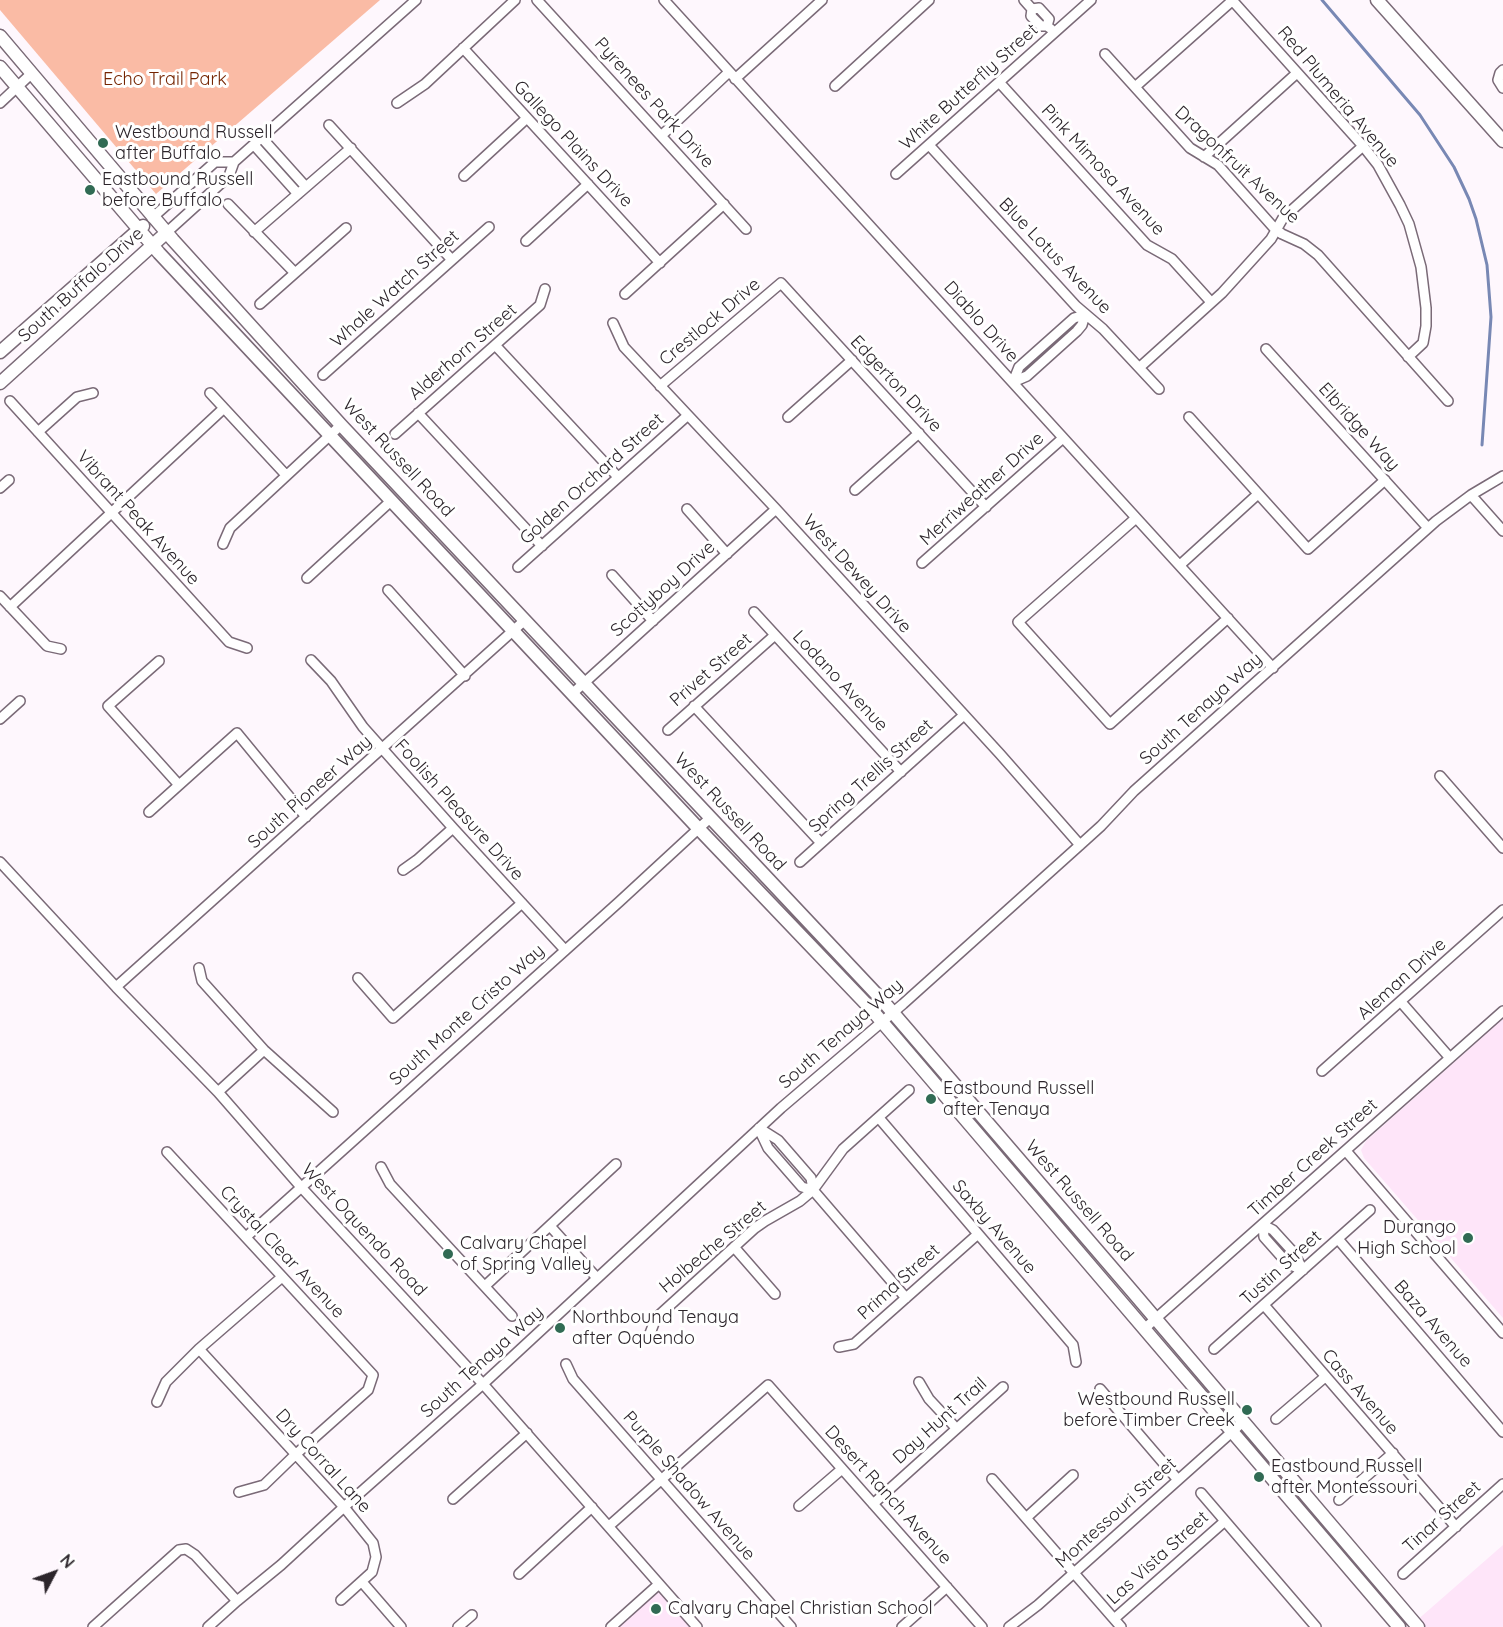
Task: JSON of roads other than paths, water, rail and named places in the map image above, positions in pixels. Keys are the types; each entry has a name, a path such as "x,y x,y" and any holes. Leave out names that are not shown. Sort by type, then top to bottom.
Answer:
{"main road":[{"path":"1377,0 1503,141"},
{"name":"West Russell Road","path":"0,36 152,218 341,424 892,1013 1156,1319 1415,1626"},
{"name":"West Russell Road","path":"0,67 138,230 882,1022 1399,1627"},
{"name":"South Buffalo Drive","path":"0,352 152,218"},
{"name":"South Buffalo Drive","path":"0,382 166,233"}],"street":[{"name":"South Buffalo Drive","path":"166,233 229,176 234,162 416,0"},
{"path":"397,103 425,84 515,0"},
{"name":"Pyrenees Park Drive","path":"537,0 746,229"},
{"name":"Diablo Drive","path":"664,0 1272,668"},
{"path":"661,136 822,0"},
{"path":"835,86 929,0"},
{"path":"1024,0 1032,9 1031,16 1041,26 1051,29"},
{"name":"White Butterfly Street","path":"896,174 999,82 1051,29 1091,0"},
{"path":"1135,87 1233,0"},
{"name":"Red Plumeria Avenue","path":"1233,0 1363,146 1378,165 1400,205 1409,224 1425,288 1426,326 1423,343 1408,357"},
{"name":"Gallego Plains Drive","path":"463,48 660,262"},
{"name":"Dragonfruit Avenue","path":"1105,54 1190,148 1218,165 1275,229 1312,249 1448,401"},
{"path":"1503,70 1498,80 1503,88"},
{"path":"1204,157 1297,73"},
{"path":"0,103 31,74"},
{"name":"Pink Mimosa Avenue","path":"999,82 1147,245 1172,260 1211,302"},
{"path":"464,176 527,118"},
{"path":"329,125 452,260"},
{"path":"258,141 302,190"},
{"name":"Blue Lotus Avenue","path":"929,145 1068,298 1103,329 1159,389"},
{"path":"1140,367 1222,293 1271,239 1283,218 1363,146"},
{"path":"254,231 351,148"},
{"name":"South Buffalo Drive","path":"152,218 215,162 234,162"},
{"path":"526,241 588,184"},
{"path":"228,204 295,273"},
{"path":"625,294 724,204"},
{"name":"Whale Watch Street","path":"323,375 489,227"},
{"path":"260,304 346,228"},
{"name":"Edgerton Drive","path":"781,283 987,507"},
{"name":"Crestlock Drive","path":"660,386 781,283"},
{"name":"Alderhorn Street","path":"395,434 540,305 545,289"},
{"path":"1013,382 1019,367 1074,318 1085,315"},
{"name":"West Dewey Drive","path":"613,323 624,347 776,509 1080,845"},
{"path":"495,345 618,477"},
{"name":"Elbridge Way","path":"1266,349 1428,528"},
{"path":"788,417 852,360"},
{"path":"38,432 77,397 93,393"},
{"path":"210,393 286,475"},
{"name":"Vibrant Peak Avenue","path":"10,401 229,642 247,648"},
{"path":"10,607 224,409"},
{"path":"418,413 543,546"},
{"name":"Golden Orchard Street","path":"518,567 687,416"},
{"path":"1189,417 1308,549 1385,480"},
{"path":"223,544 230,528 341,424"},
{"path":"855,490 919,433"},
{"name":"Merriweather Drive","path":"922,563 1063,438"},
{"name":"South Tenaya Way","path":"208,1627 281,1565 483,1384 781,1108 882,1022 1080,845 1134,791 1428,528 1471,495 1503,476"},
{"path":"0,488 9,480"},
{"path":"1180,565 1258,494"},
{"path":"1471,495 1503,531"},
{"path":"307,578 392,500"},
{"path":"687,509 727,554"},
{"name":"Scottyboy Drive","path":"573,693 776,509"},
{"path":"1136,518 1018,622 1110,724 1228,618"},
{"path":"612,574 653,621"},
{"path":"388,590 465,676"},
{"path":"0,596 47,646 61,649"},
{"name":"Lodano Avenue","path":"754,612 901,772"},
{"name":"South Pioneer Way","path":"116,987 525,620"},
{"name":"Privet Street","path":"668,730 776,635"},
{"name":"Foolish Pleasure Drive","path":"311,660 382,749 565,950"},
{"path":"159,661 108,706 179,785"},
{"path":"0,719 20,701"},
{"path":"694,706 821,843"},
{"name":"Spring Trellis Street","path":"800,862 964,715"},
{"path":"149,812 237,733 306,817"},
{"path":"1440,777 1503,848"},
{"name":"South Monte Cristo Way","path":"246,1238 710,818"},
{"path":"403,870 453,828"},
{"name":"West Oquendo Road","path":"0,862 218,1092 301,1187 527,1433 697,1627"},
{"path":"358,978 393,1018 522,903"},
{"name":"Aleman Drive","path":"1322,1071 1503,910"},
{"path":"199,968 202,981 264,1050 333,1112"},
{"path":"1401,1002 1450,1058"},
{"name":"Timber Creek Street","path":"1144,1329 1503,1011"},
{"path":"218,1092 264,1050"},
{"name":"Holbeche Street","path":"649,1336 656,1318 765,1221 800,1201 813,1190 843,1149 909,1090"},
{"name":"Saxby Avenue","path":"879,1118 1073,1345 1076,1362"},
{"path":"759,1128 778,1140 811,1178 813,1190 906,1298"},
{"path":"1346,1151 1503,1333"},
{"name":"Crystal Clear Avenue","path":"167,1152 373,1375 368,1390 296,1455"},
{"path":"485,1286 616,1164"},
{"path":"381,1167 390,1184 512,1316"},
{"name":"Tustin Street","path":"1214,1349 1370,1210"},
{"path":"1263,1225 1264,1238 1288,1264 1303,1270"},
{"path":"550,1226 597,1278"},
{"name":"Prima Street","path":"839,1347 854,1344 978,1234"},
{"name":"Baza Avenue","path":"1338,1239 1503,1432"},
{"path":"734,1247 775,1294"},
{"path":"157,1402 166,1382 199,1349 282,1277"},
{"name":"Cass Avenue","path":"1264,1305 1456,1527"},
{"name":"Dry Corral Lane","path":"199,1349 370,1538 375,1548 374,1567 368,1577 341,1600"},
{"name":"Purple Shadow Avenue","path":"566,1364 573,1379 791,1627"},
{"path":"1276,1419 1325,1377"},
{"path":"919,1382 928,1399 956,1428"},
{"name":"Desert Ranch Avenue","path":"662,1479 768,1385 982,1627"},
{"name":"Day Hunt Trail","path":"873,1504 1003,1387"},
{"path":"1100,1389 1178,1480"},
{"name":"Montessouri Street","path":"1009,1627 1038,1605 1243,1422"},
{"path":"453,1499 527,1433"},
{"path":"1339,1500 1393,1453"},
{"path":"239,1492 264,1485 296,1455"},
{"path":"799,1506 842,1469"},
{"path":"1026,1518 1073,1475"},
{"path":"609,1526 662,1479"},
{"path":"992,1479 1120,1627"},
{"name":"Tinar Street","path":"1403,1574 1503,1484"},
{"path":"1201,1493 1316,1627"},
{"path":"519,1574 592,1507"},
{"name":"Las Vista Street","path":"1114,1619 1225,1521"},
{"path":"93,1627 179,1550 186,1549 195,1555 237,1601"},
{"path":"362,1582 401,1627"},
{"path":"611,1627 659,1584"},
{"path":"902,1627 947,1587"},
{"path":"458,1627 472,1615"}],"waterway":[{"path":"1322,0 1420,115 1454,167 1469,199 1487,265 1491,317 1482,445"}],"place":[{"name":"Westbound Russell after Buffalo","path":"103,143"},
{"name":"Eastbound Russell before Buffalo","path":"90,190"},
{"name":"Eastbound Russell after Tenaya","path":"931,1099"},
{"name":"Durango High School","path":"1468,1238"},
{"name":"Calvary Chapel of Spring Valley","path":"448,1254"},
{"name":"Northbound Tenaya after Oquendo","path":"560,1328"},
{"name":"Westbound Russell before Timber Creek","path":"1247,1410"},
{"name":"Eastbound Russell after Montessouri","path":"1259,1477"},
{"name":"Calvary Chapel Christian School","path":"656,1609"}],"park label":[{"name":"Echo Trail Park","path":"165,80"}]}
